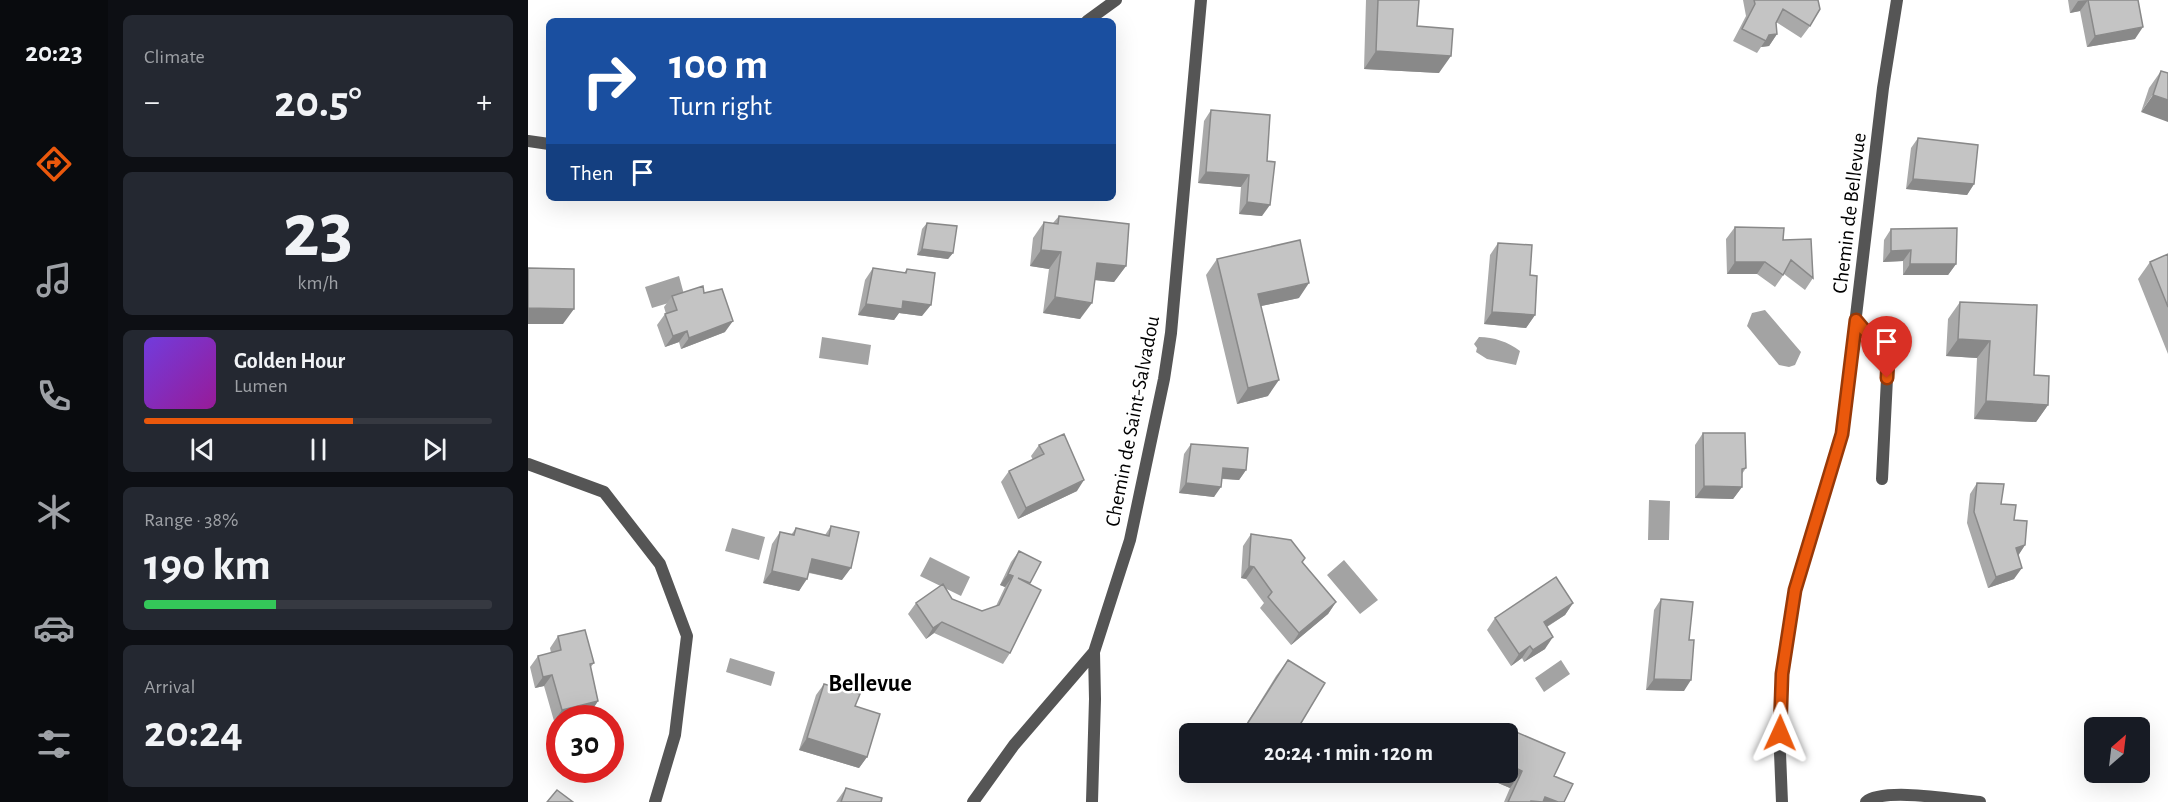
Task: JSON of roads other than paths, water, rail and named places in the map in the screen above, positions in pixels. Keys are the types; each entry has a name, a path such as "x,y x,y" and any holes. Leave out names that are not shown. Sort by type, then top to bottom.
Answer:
{"street":[{"path":"1091,18 1116,0"},
{"name":"Chemin de Saint-Salvadou","path":"973,802 1014,745 1094,652 1130,540 1164,379 1171,333 1201,0"},
{"name":"Chemin de Bellevue","path":"1782,802 1780,753 1782,674 1795,590 1842,434 1883,88 1897,0"},
{"path":"528,141 546,144"},
{"path":"1856,320 1888,358 1882,479"},
{"path":"528,464 604,492 660,564 687,636 675,735 655,802"},
{"path":"1092,802 1094,652"},
{"path":"1866,802 1872,798 1889,794 1980,802"}],"district":[{"name":"Bellevue","path":"870,683"}]}
